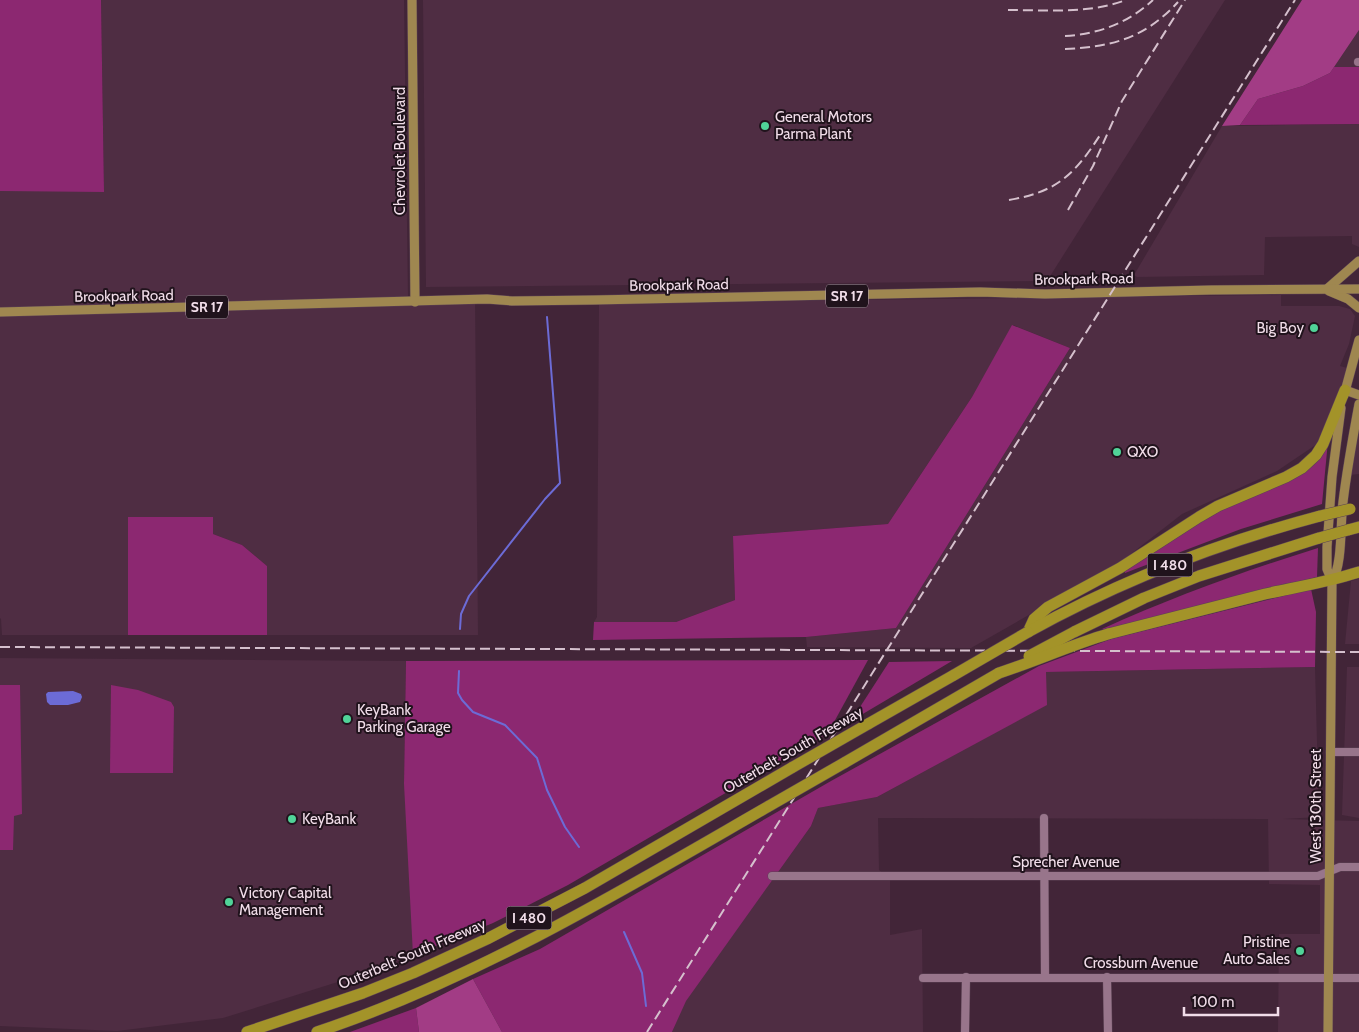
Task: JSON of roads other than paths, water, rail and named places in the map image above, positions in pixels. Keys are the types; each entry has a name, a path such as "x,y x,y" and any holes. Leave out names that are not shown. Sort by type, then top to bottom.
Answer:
{"highway":[{"path":"1028,632 1034,620 1048,607 1120,568 1198,516 1302,468 1316,455 1323,444 1345,390"},
{"name":"Outerbelt South Freeway","path":"247,1032 363,993 487,939 585,888 1028,632 1085,602 1144,575 1207,551 1289,524 1354,508"},
{"name":"I 480","path":"316,1032 390,1005 500,956 579,915 997,674 1074,632 1144,598 1199,576 1319,538 1354,529"},
{"path":"997,674 1108,634 1237,601 1332,581 1359,572"}],"main road":[{"name":"Chevrolet Boulevard","path":"412,0 414,302"},
{"path":"1359,261 1327,289 1348,299 1359,308"},
{"name":"Brookpark Road","path":"0,312 487,299 512,301 980,292 1045,294 1359,289"},
{"name":"West 130th Street","path":"1328,1032 1332,581 1327,569 1326,547 1337,434 1345,390 1356,360 1359,340"},
{"path":"1345,390 1359,395"},
{"name":"West 130th Street","path":"1332,581 1336,575 1339,563 1343,501 1359,404"}],"street":[{"path":"1330,752 1359,752"},
{"path":"1044,818 1046,977"},
{"name":"Sprecher Avenue","path":"772,876 1318,876 1340,867 1359,867"},
{"path":"965,1032 966,977"},
{"path":"1108,977 1108,1032"},
{"name":"Crossburn Avenue","path":"923,978 1359,978"}],"waterway":[{"path":"460,629 461,614 469,596 545,499 560,483 547,317"},
{"path":"459,671 458,693 462,700 473,712 505,725 537,758 547,790 565,827 579,847"},
{"path":"624,932 642,973 646,1006"}],"railway":[{"path":"1008,10 1053,11 1083,9 1126,0"},
{"path":"1065,36 1090,33 1112,26 1133,15 1153,0"},
{"path":"1068,210 1093,166 1122,101 1185,0"},
{"path":"647,1032 1295,0"},
{"path":"1065,49 1098,46 1127,38 1153,24 1178,2"},
{"path":"1009,200 1041,192 1064,178 1083,159 1102,132"},
{"path":"0,647 1359,652"}],"place":[{"name":"General Motors Parma Plant","path":"765,126"},
{"name":"Big Boy","path":"1314,328"},
{"name":"QXO","path":"1117,452"},
{"name":"KeyBank Parking Garage","path":"347,719"},
{"name":"KeyBank","path":"292,819"},
{"name":"Victory Capital Management","path":"229,902"},
{"name":"Pristine Auto Sales","path":"1300,951"}]}
